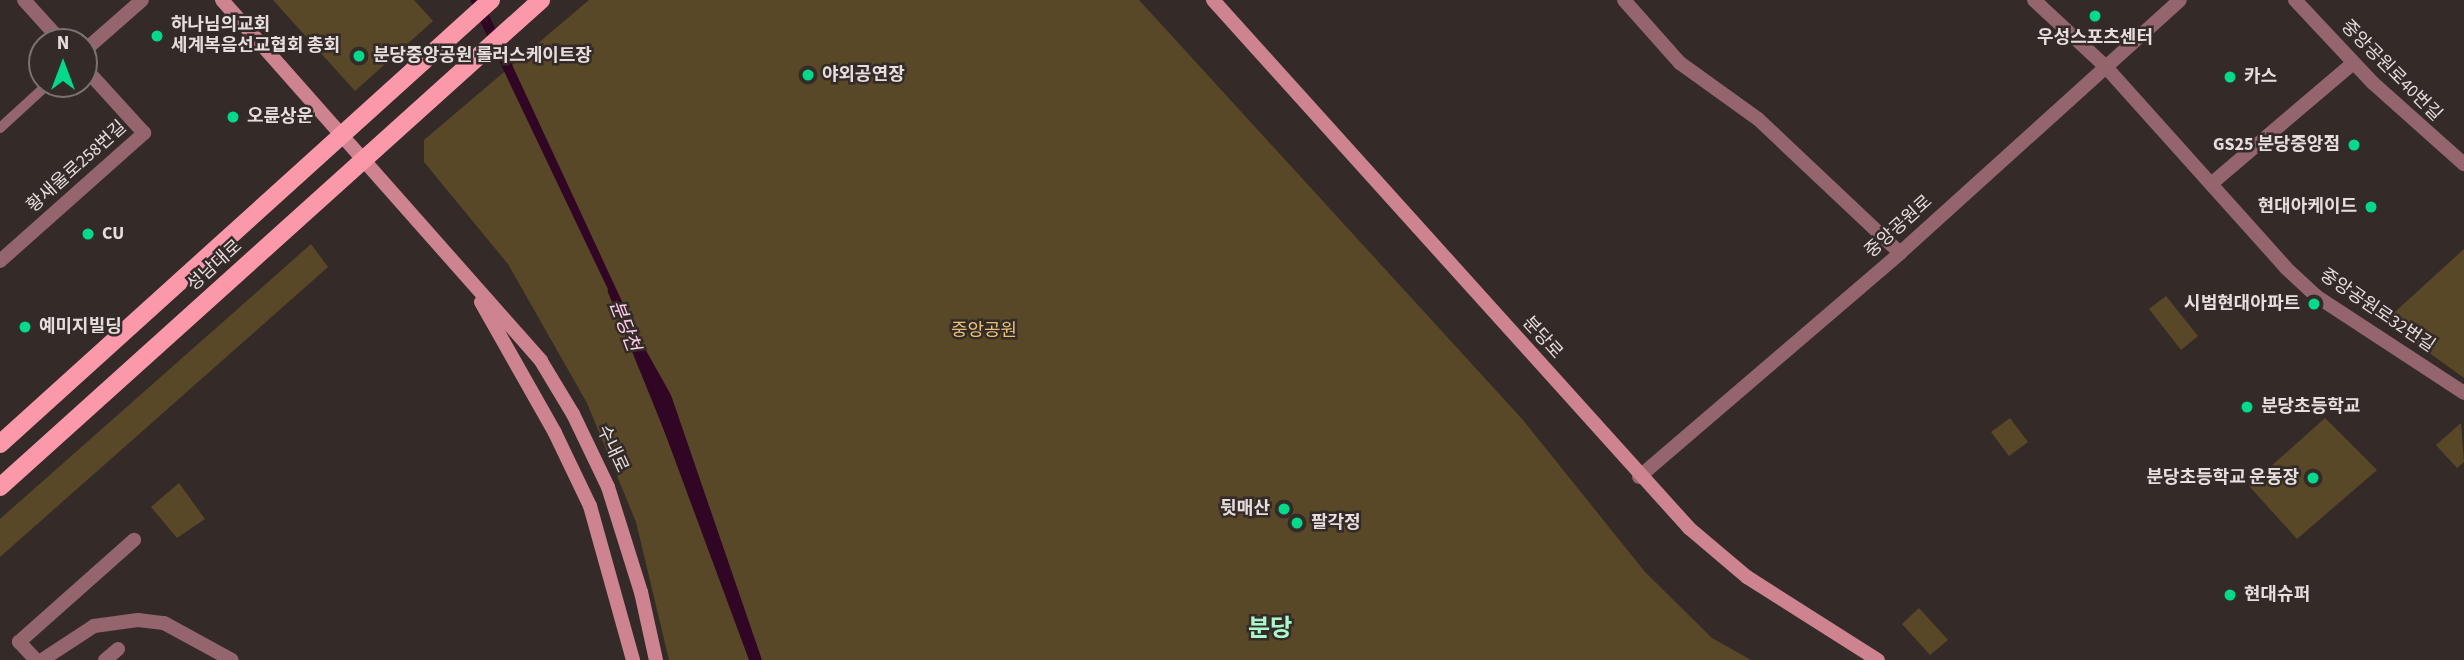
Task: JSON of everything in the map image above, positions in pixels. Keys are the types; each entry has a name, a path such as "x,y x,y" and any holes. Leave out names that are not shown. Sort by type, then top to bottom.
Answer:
{"main road":[{"name":"수내로","path":"222,0 541,361 591,448 622,525 656,660"},
{"name":"성남대로","path":"0,444 436,53 491,0"},
{"name":"성남대로","path":"0,487 541,0"},
{"name":"분당로","path":"1213,0 1639,477 1689,528 1747,577 1878,660"},
{"name":"수내로","path":"472,285 586,496 612,574 633,660"}],"street":[{"path":"24,0 49,28"},
{"path":"98,39 142,0"},
{"path":"1624,0 1699,79 1759,119 1900,253"},
{"name":"중앙공원로32번길","path":"2034,0 2105,66 2316,296 2464,393"},
{"name":"중앙공원로","path":"1639,477 1900,253 2180,0"},
{"name":"중앙공원로40번길","path":"2295,0 2353,63 2464,164"},
{"path":"2211,184 2353,63"},
{"name":"황새울로258번길","path":"0,261 144,133 98,82"},
{"path":"0,128 33,98"},
{"path":"36,660 19,642 134,540"},
{"path":"42,660 94,626 138,620 164,623 232,660"},
{"path":"105,660 118,649"}],"green space":[{"name":"분당중앙공원 롤러스케이트장","path":"273,0 414,0 433,21 355,91"},
{"name":"중앙공원","path":"589,0 1139,0 1523,420 1645,572 1712,638 1751,660 669,660 636,522 587,403 508,264 424,162 424,140"},
{"path":"311,244 328,267 0,557 0,519"},
{"path":"2464,249 2464,378 2385,321"},
{"path":"2166,296 2198,336 2181,350 2149,309"},
{"path":"2010,418 2028,442 2009,456 1991,432"},
{"name":"분당초등학교 운동장","path":"2325,418 2377,470 2297,539 2249,486"},
{"path":"2461,423 2464,462 2457,468 2436,445"},
{"path":"179,483 205,519 177,538 151,507"},
{"path":"1919,608 1948,640 1930,655 1902,624"}],"shaded area":[{"path":"470,0 482,0 639,338 671,395 762,660 749,660 625,325"}],"waterway":[{"name":"분당천","path":"610,291 674,449"}],"place":[{"name":"우성스포츠센터","path":"2095,16"},
{"name":"하나님의교회 세계복음선교협회 총회","path":"157,36"},
{"name":"분당중앙공원 롤러스케이트장","path":"359,56"},
{"name":"야외공연장","path":"808,75"},
{"name":"카스","path":"2230,77"},
{"name":"오륜상운","path":"233,117"},
{"name":"GS25 분당중앙점","path":"2354,145"},
{"name":"현대아케이드","path":"2371,207"},
{"name":"CU","path":"88,234"},
{"name":"시범현대아파트","path":"2314,304"},
{"name":"예미지빌딩","path":"25,327"},
{"name":"분당초등학교","path":"2247,407"},
{"name":"분당초등학교 운동장","path":"2313,478"},
{"name":"뒷매산","path":"1284,509"},
{"name":"팔각정","path":"1297,523"},
{"name":"현대슈퍼","path":"2230,595"}],"district":[{"name":"분당","path":"1270,629"}]}
